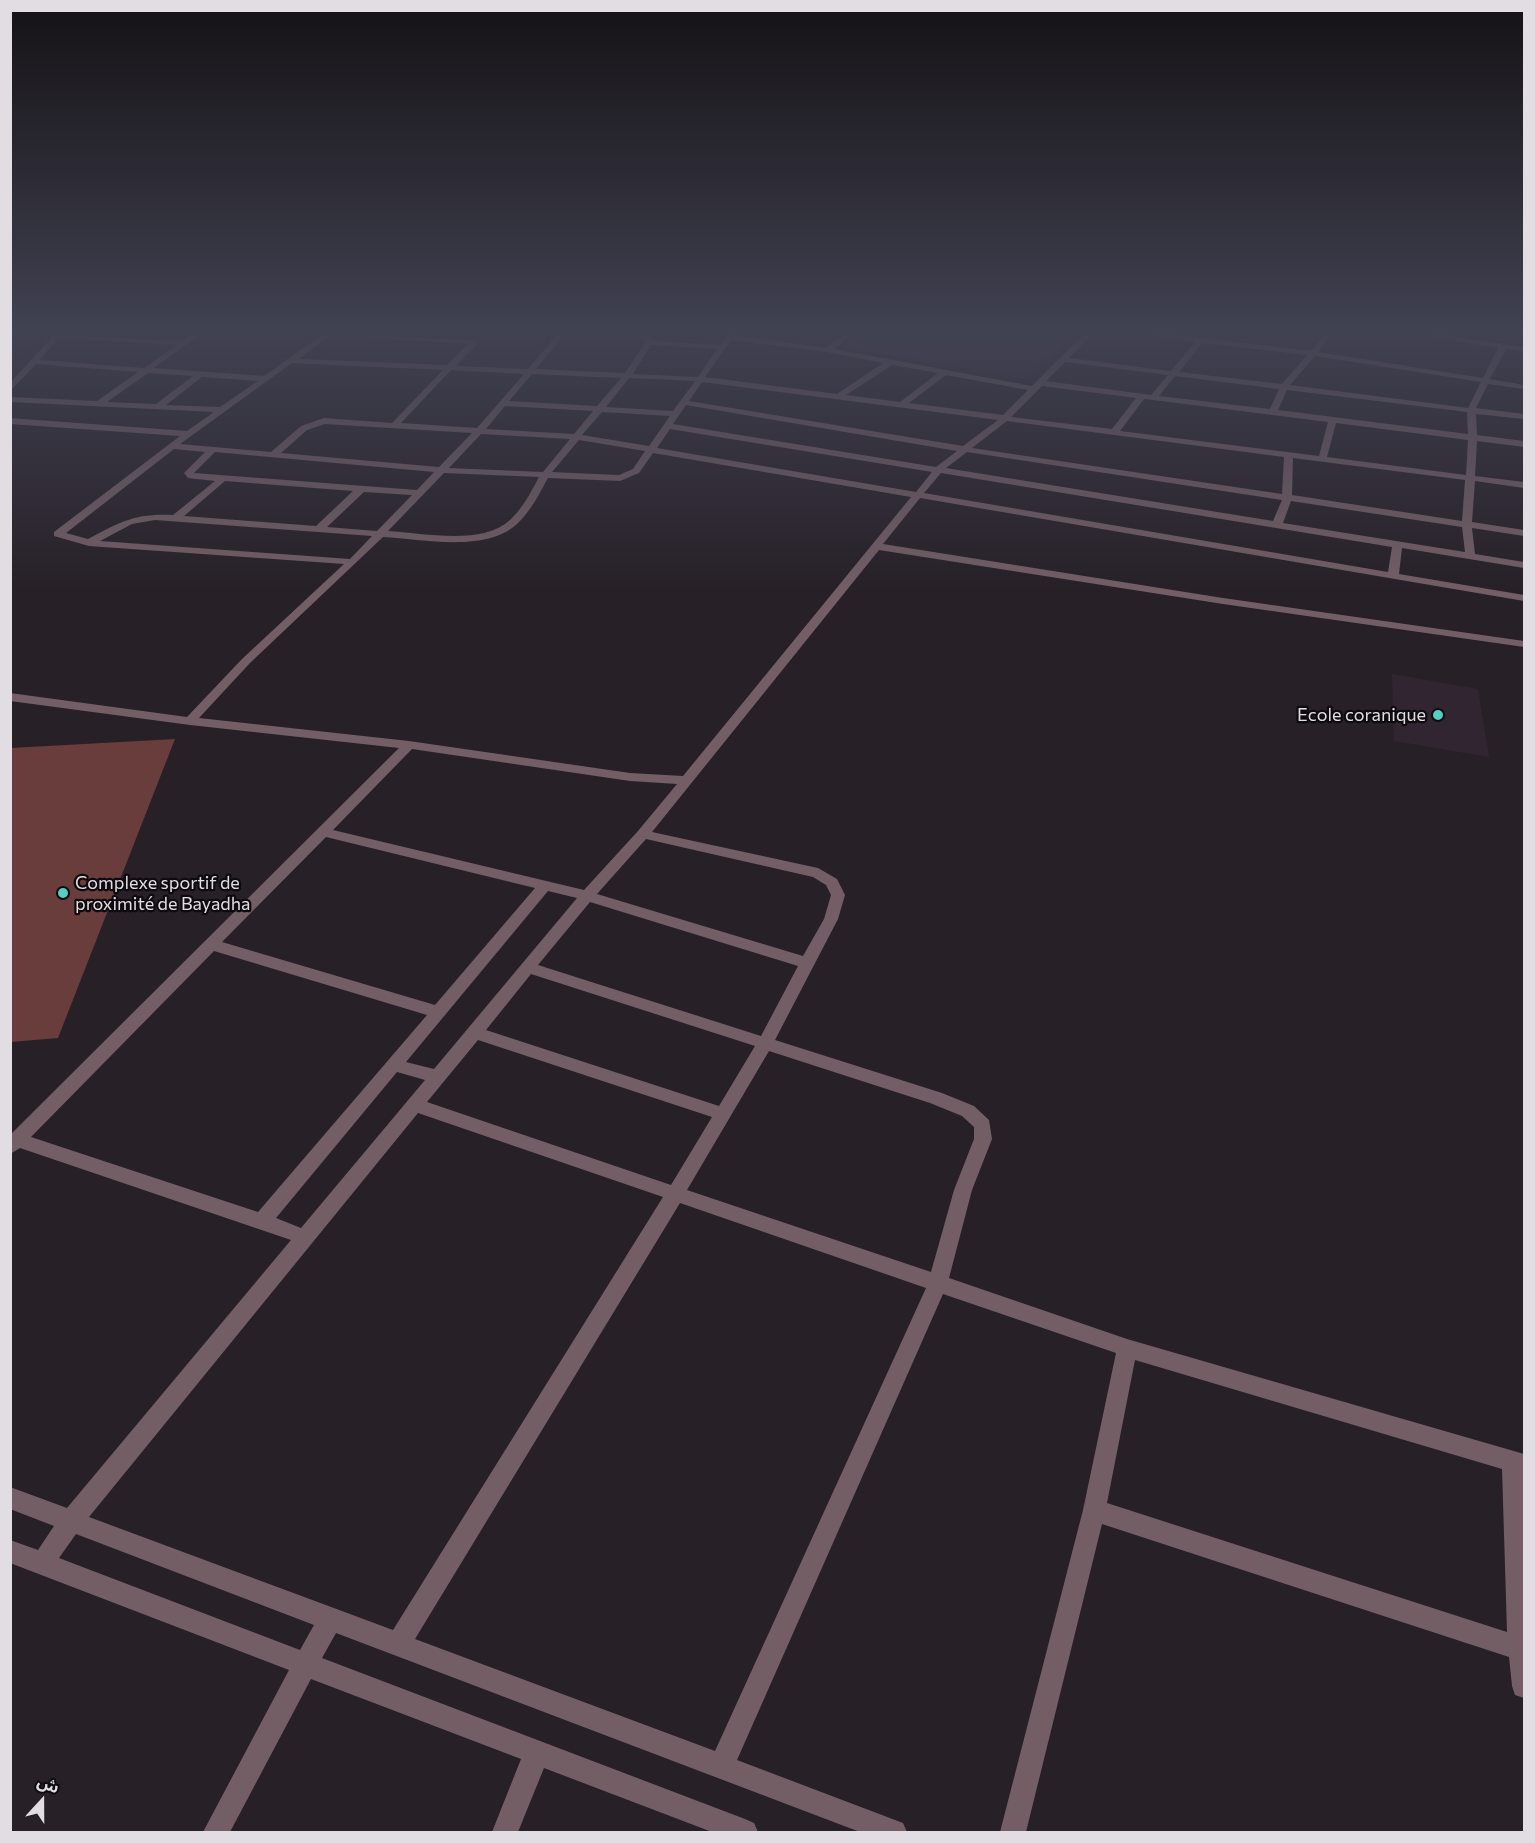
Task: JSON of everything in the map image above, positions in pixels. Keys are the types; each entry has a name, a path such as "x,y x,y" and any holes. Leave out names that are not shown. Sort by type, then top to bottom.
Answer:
{"street":[{"path":"10,421 190,434"},
{"path":"207,421 58,534 89,543 353,562"},
{"path":"395,425 399,421"},
{"path":"190,721 246,661 353,562 488,421"},
{"path":"89,543 118,525 138,518 176,518 469,539 489,536 513,523 529,504 544,476 590,421"},
{"path":"172,446 441,470 620,478 636,471 672,421"},
{"path":"796,421 963,449 1524,533"},
{"path":"43,1562 72,1520 587,896 643,834 939,469 1002,421"},
{"path":"1012,421 1524,485"},
{"path":"1114,433 1123,421"},
{"path":"1322,460 1332,421"},
{"path":"1349,421 1524,444"},
{"path":"1470,556 1467,525 1473,437 1472,421"},
{"path":"273,455 304,428 315,422 577,437 1524,598"},
{"path":"669,426 1524,565"},
{"path":"212,450 189,473 191,476 418,493"},
{"path":"1277,525 1287,498 1289,456"},
{"path":"176,518 221,480"},
{"path":"319,529 361,489"},
{"path":"1393,576 1397,544"},
{"path":"876,546 1223,601 1524,644"},
{"path":"10,697 190,721 409,745 630,777 685,780"},
{"path":"306,1238 262,1221 14,1143 409,745"},
{"path":"324,832 587,896 807,963"},
{"path":"397,1646 676,1193 765,1043 831,919 838,895 832,882 818,873 643,834"},
{"path":"262,1221 545,886"},
{"path":"213,945 438,1012"},
{"path":"529,968 936,1098 969,1111 983,1125 982,1139 963,1190 937,1285 721,1767"},
{"path":"475,1033 723,1114"},
{"path":"393,1065 439,1077"},
{"path":"416,1105 937,1285 1127,1348 1519,1463 1524,1686"},
{"path":"1012,1833 1094,1510 1127,1348"},
{"path":"10,1498 894,1833"},
{"path":"1094,1510 1522,1649"},
{"path":"10,1551 745,1833"},
{"path":"216,1833 330,1619"},
{"path":"505,1833 537,1752"}],"shaded area":[{"name":"Ecole coranique","path":"1392,674 1478,689 1489,757 1394,741"},
{"name":"Complexe sportif de proximité de Bayadha","path":"175,739 58,1038 11,1042 11,748"}],"place":[{"name":"Ecole coranique","path":"1438,715"},
{"name":"Complexe sportif de proximité de Bayadha","path":"63,893"}]}
